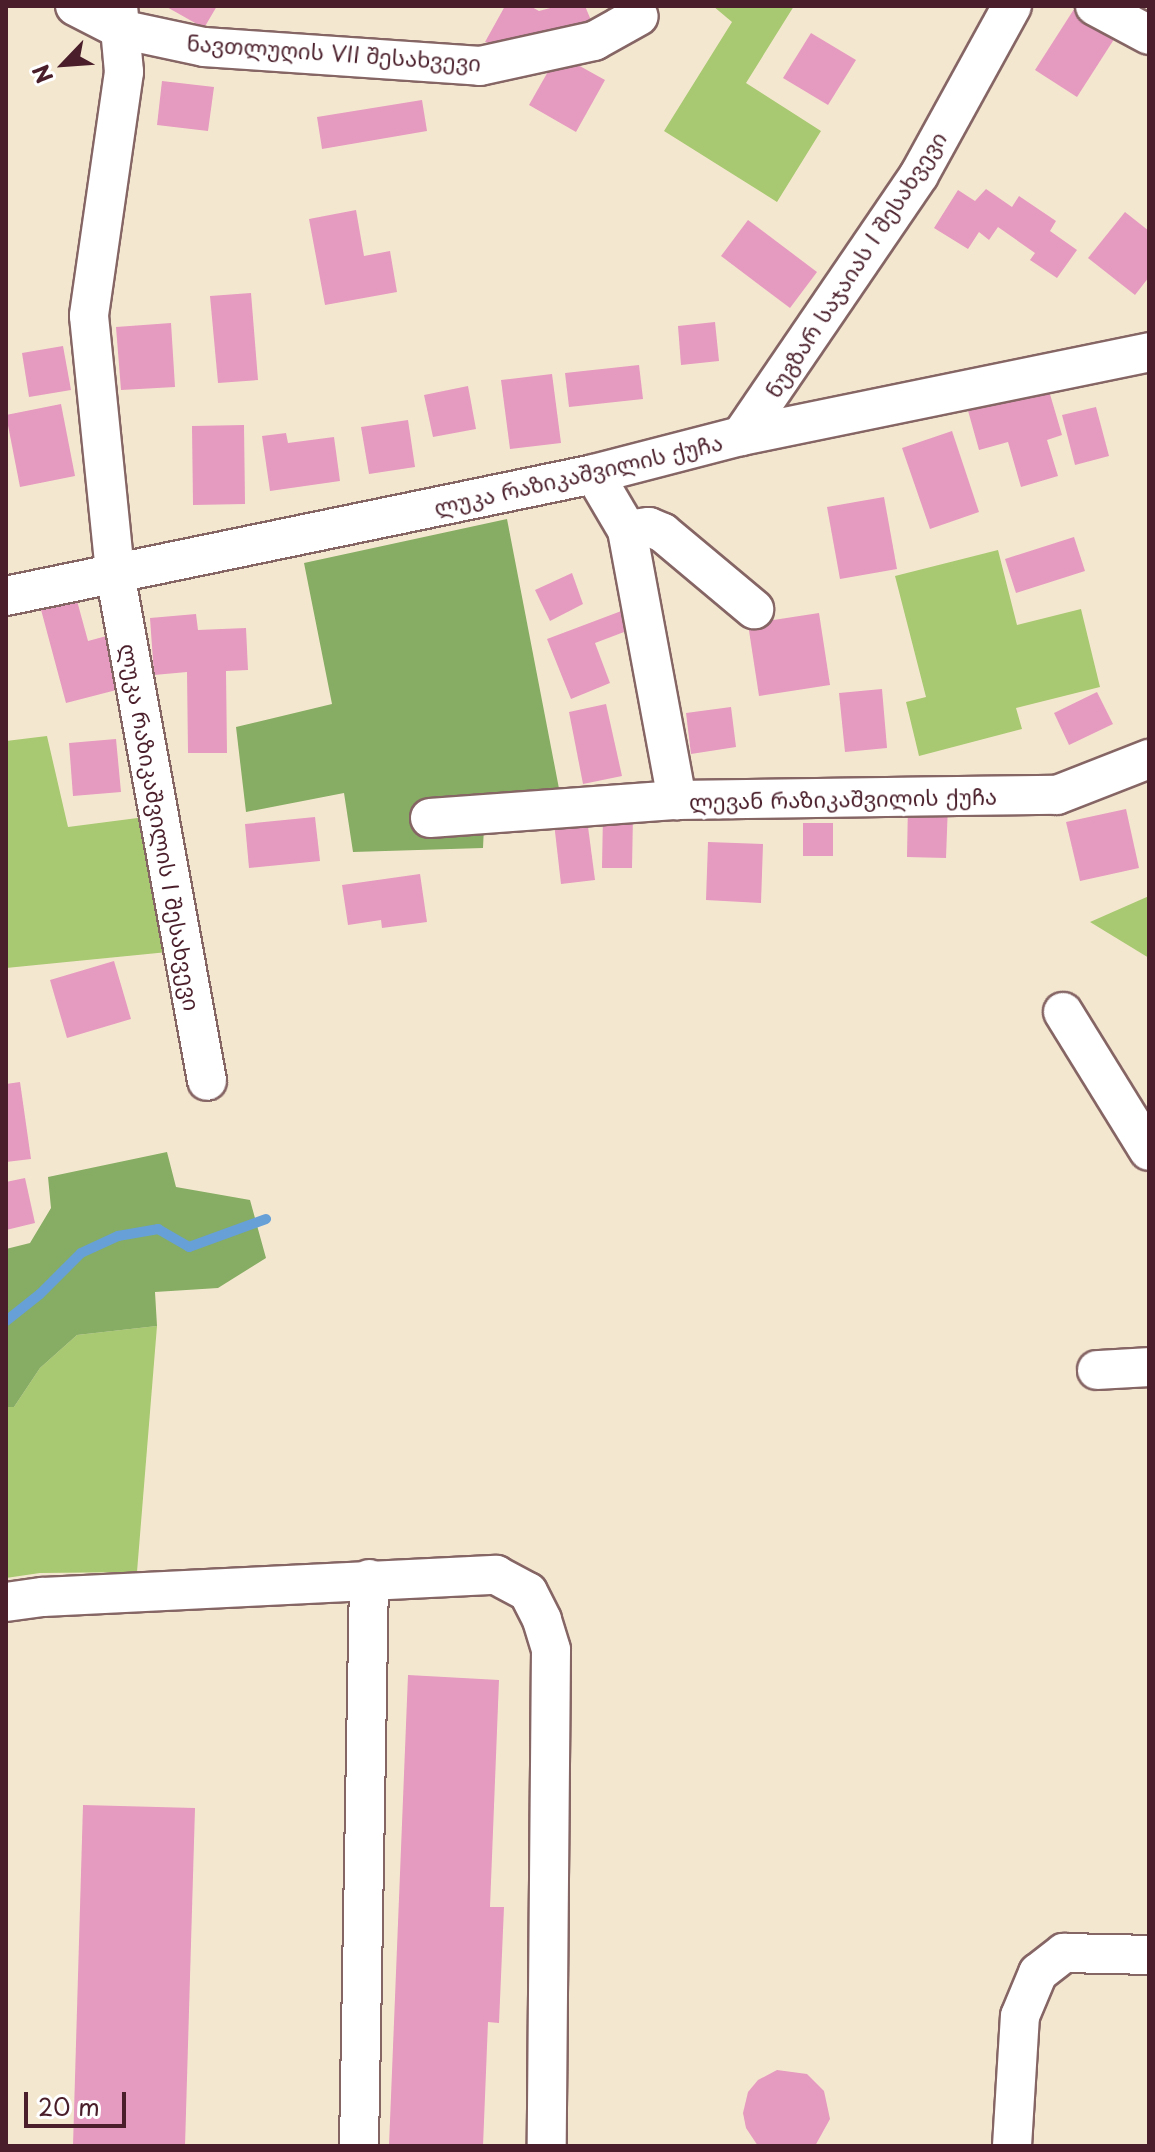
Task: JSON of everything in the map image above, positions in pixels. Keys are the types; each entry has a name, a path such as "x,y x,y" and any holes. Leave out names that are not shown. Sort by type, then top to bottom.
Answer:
{"street":[{"name":"ნავთლუღის VII შესახვევი","path":"75,6 204,47 480,66 594,41 639,16"},
{"name":"ნუგზარ საჯაიას I შესახვევი","path":"741,436 919,175 1012,6"},
{"path":"1095,6 1149,35"},
{"name":"ლუკა რაზიკაშვილის I შესახვევი","path":"119,18 124,72 89,316 115,573 207,1081"},
{"name":"ლუკა რაზიკაშვილის ქუჩა","path":"6,596 594,474 741,436 1149,352"},
{"name":"ლევან რაზიკაშვილის ქუჩა","path":"594,474 627,530 677,800 1057,795 1149,759"},
{"path":"627,530 649,527 663,533 754,609"},
{"path":"430,818 677,800"},
{"path":"1063,1012 1149,1151"},
{"path":"1097,1370 1149,1367"},
{"path":"6,1602 43,1597 369,1579 496,1575 528,1592 542,1620 551,1650 547,2146"},
{"path":"359,2146 369,1579"},
{"path":"1012,2146 1020,2016 1038,1973 1064,1953 1149,1955"}],"green space":[{"path":"713,6 794,6 746,83 821,131 777,202 664,131 732,22"},
{"path":"507,519 562,804 484,827 483,848 353,852 344,793 246,812 236,727 332,704 304,563"},
{"path":"998,550 1017,625 1081,609 1100,687 1016,708 1022,729 919,756 906,702 926,697 895,576"},
{"path":"47,736 68,827 153,816 178,951 6,968 6,741"},
{"path":"1149,896 1149,958 1090,922"},
{"path":"167,1152 176,1187 250,1200 266,1258 218,1288 155,1292 157,1326 77,1335 40,1368 14,1407 6,1407 6,1249 30,1243 51,1208 48,1177"},
{"path":"157,1326 137,1572 40,1573 6,1578 6,1407 14,1407 40,1368 77,1335"}],"building":[{"path":"165,6 217,6 204,28"},
{"path":"505,6 530,6 539,11 558,6 585,6 593,25 527,51 485,42"},
{"path":"1076,6 1082,6 1120,30 1077,97 1035,70"},
{"path":"811,33 856,60 828,105 783,78"},
{"path":"558,54 605,80 576,132 529,105"},
{"path":"162,81 214,87 208,131 157,125"},
{"path":"422,100 427,131 322,149 317,117"},
{"path":"986,189 1012,207 1019,196 1056,221 1050,231 1077,250 1057,278 1030,260 1035,253 998,227 989,240 979,232 968,249 934,228 958,190 975,201"},
{"path":"356,210 364,256 390,251 397,292 325,305 309,219"},
{"path":"1125,212 1149,231 1149,277 1135,295 1088,258"},
{"path":"748,220 817,272 790,308 721,256"},
{"path":"251,293 258,380 218,383 210,296"},
{"path":"715,322 719,361 681,365 678,326"},
{"path":"171,323 175,387 121,390 116,327"},
{"path":"63,346 71,390 29,397 22,353"},
{"path":"639,365 643,399 569,407 565,373"},
{"path":"552,374 561,443 510,449 501,380"},
{"path":"1047,384 1062,435 1047,440 1058,476 1021,487 1008,442 979,450 967,407"},
{"path":"468,386 476,429 433,437 424,395"},
{"path":"61,404 75,476 20,487 6,415"},
{"path":"1096,407 1109,456 1075,465 1062,415"},
{"path":"408,420 415,467 369,474 361,427"},
{"path":"244,425 245,504 193,505 192,426"},
{"path":"952,431 979,512 930,529 902,448"},
{"path":"286,433 288,443 334,437 340,481 270,491 262,436"},
{"path":"884,497 897,569 840,579 827,507"},
{"path":"1074,537 1085,571 1016,593 1005,559"},
{"path":"572,573 583,604 550,621 535,590"},
{"path":"76,597 88,641 114,634 128,687 66,703 40,606"},
{"path":"624,610 632,629 595,643 610,683 571,699 547,639"},
{"path":"819,613 830,685 759,696 748,624"},
{"path":"196,614 198,630 246,628 248,670 226,671 227,753 188,753 187,672 154,675 150,618"},
{"path":"882,689 887,748 845,752 839,693"},
{"path":"1097,692 1113,724 1069,745 1054,713"},
{"path":"606,704 622,776 583,784 569,712"},
{"path":"731,707 736,747 691,754 686,713"},
{"path":"116,739 121,792 73,796 69,743"},
{"path":"908,803 948,804 946,858 907,857"},
{"path":"1126,809 1139,868 1080,881 1066,822"},
{"path":"603,814 633,814 632,868 602,868"},
{"path":"315,817 320,861 249,868 245,824"},
{"path":"587,819 595,880 561,884 554,823"},
{"path":"803,823 833,823 833,856 803,856"},
{"path":"708,842 763,844 761,903 706,900"},
{"path":"420,874 427,922 382,928 381,920 348,925 342,885"},
{"path":"114,961 131,1019 67,1038 50,980"},
{"path":"20,1082 31,1159 6,1162 6,1084"},
{"path":"25,1178 35,1223 6,1230 6,1182"},
{"path":"408,1675 499,1680 490,1907 504,1907 499,2023 488,2022 483,2146 389,2146"},
{"path":"83,1805 195,1808 185,2146 73,2146"},
{"path":"777,2070 807,2074 824,2091 830,2119 815,2146 758,2146 746,2128 743,2113 748,2092 758,2080"}],"waterway":[{"path":"6,1321 40,1294 81,1253 118,1236 158,1229 189,1247 266,1219"}]}
